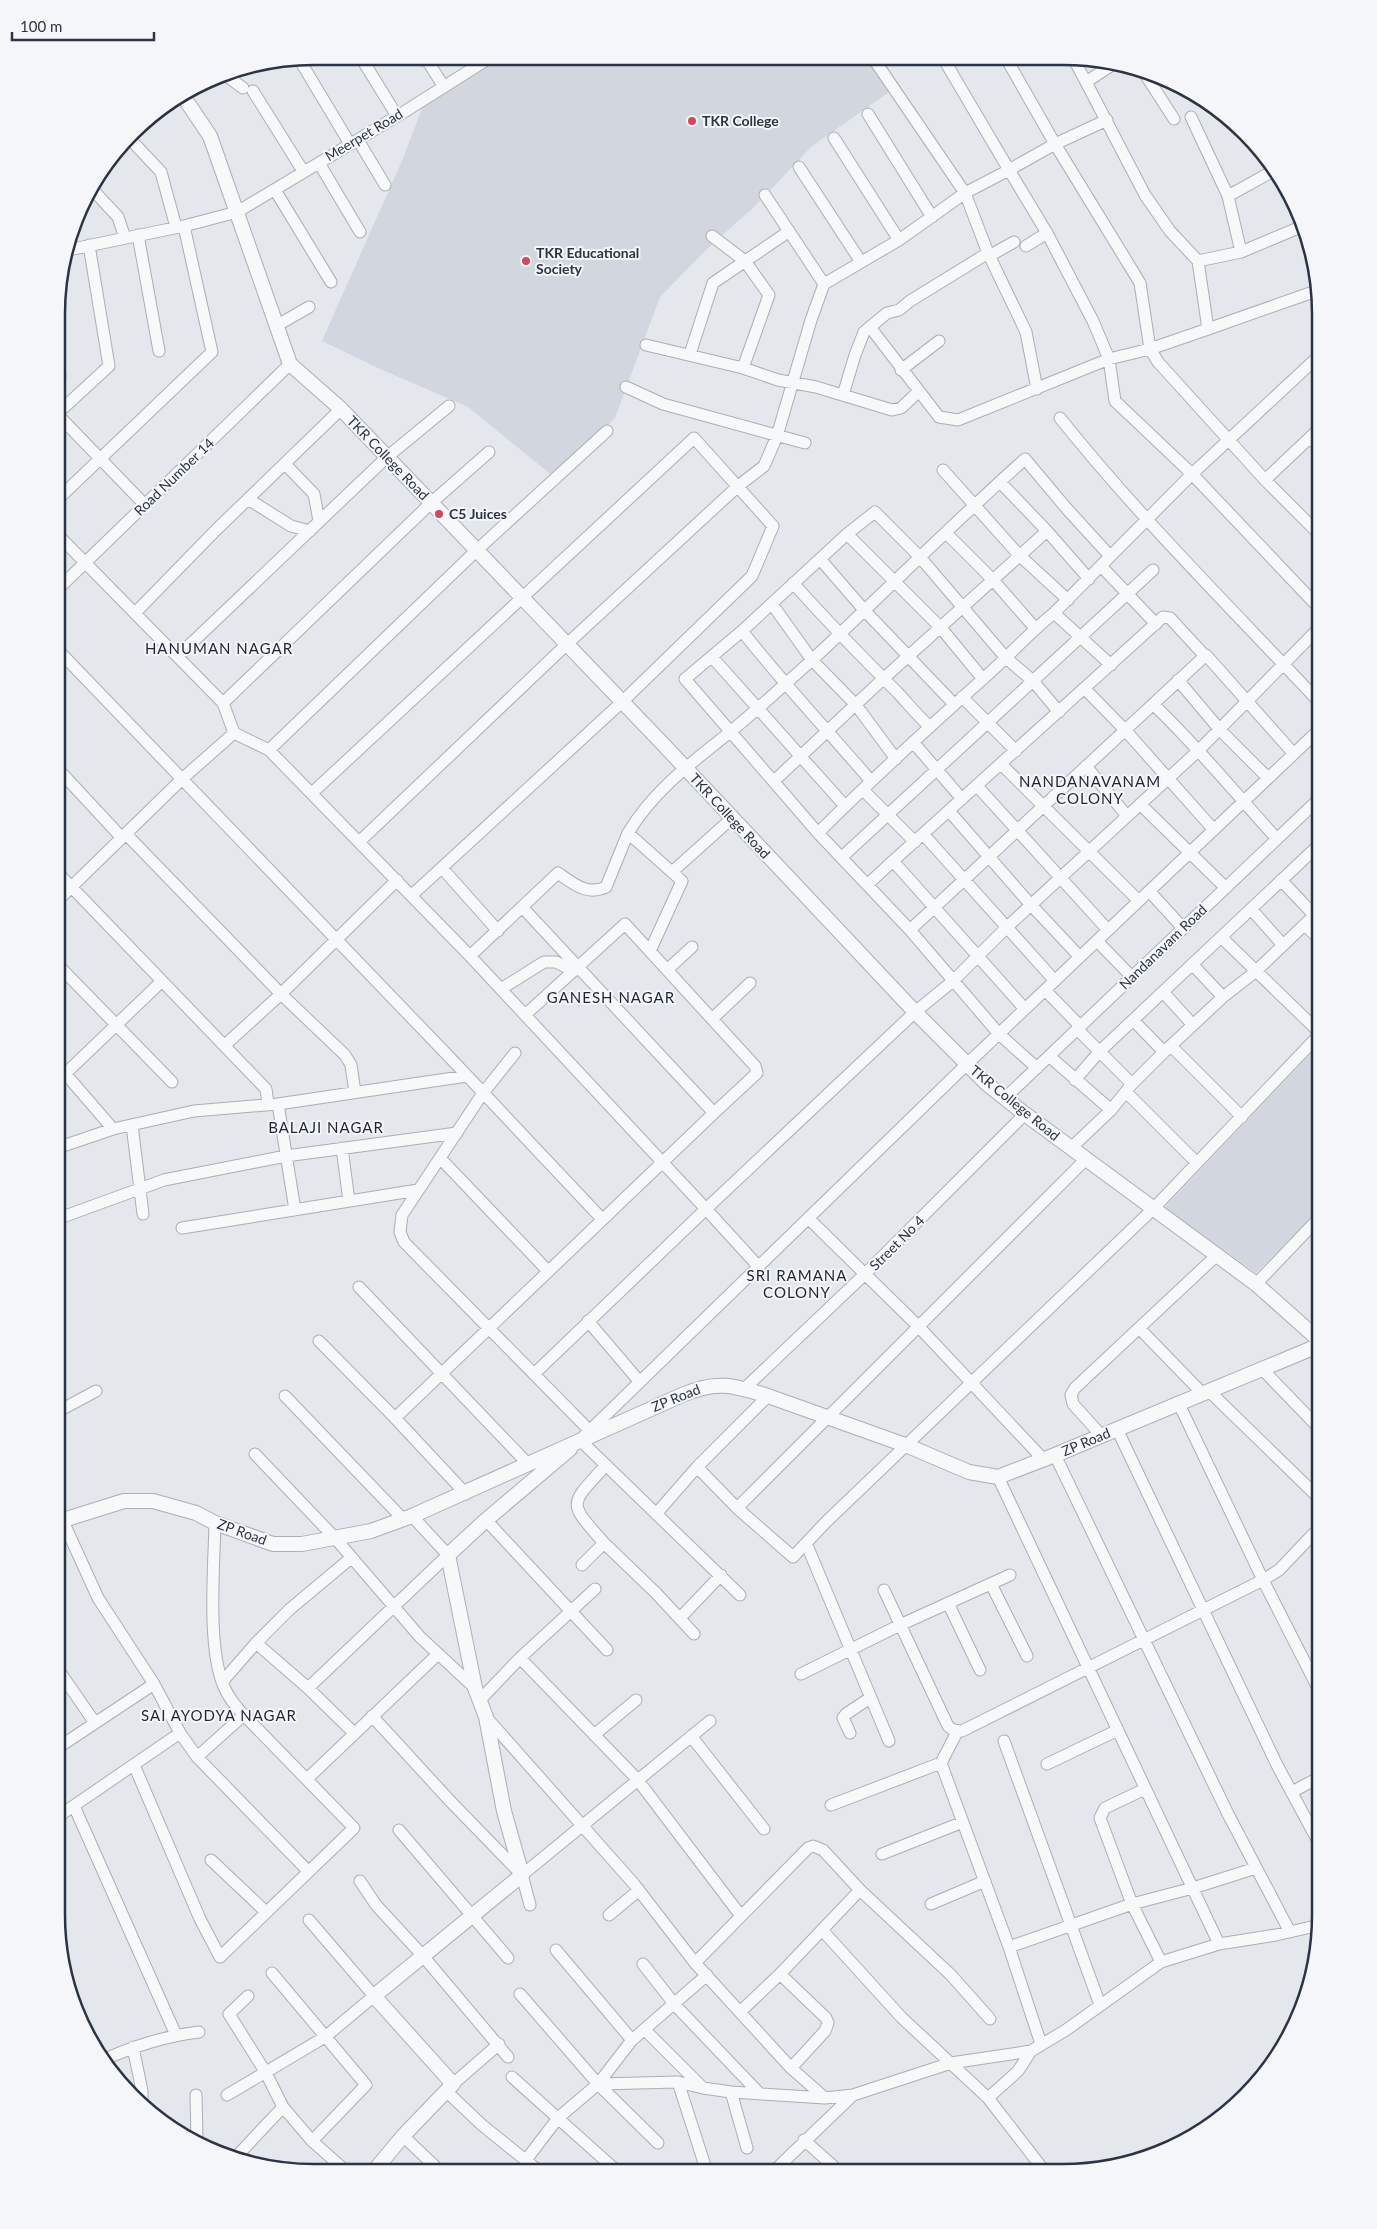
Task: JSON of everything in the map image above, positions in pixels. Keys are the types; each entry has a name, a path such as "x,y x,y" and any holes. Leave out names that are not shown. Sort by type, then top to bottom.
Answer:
{"street":[{"path":"366,65 397,116"},
{"path":"430,65 444,87"},
{"name":"Meerpet Road","path":"73,249 237,212 478,65"},
{"path":"878,65 965,194 989,254 1026,332 1038,389"},
{"path":"947,65 1047,233 1093,321 1109,360 1115,401 1192,474 1312,601"},
{"path":"1010,65 1055,144 1140,283 1150,349 1158,362 1265,480 1312,527"},
{"path":"303,66 385,185"},
{"path":"1077,66 1145,195 1170,231 1198,260 1208,329"},
{"path":"1086,82 1106,69"},
{"path":"232,79 248,90 303,171"},
{"path":"1149,80 1174,119"},
{"name":"TKR College Road","path":"186,101 210,136 290,364 341,409 477,550 966,1065 986,1084 1025,1114 1256,1284 1312,1336"},
{"path":"868,114 932,217"},
{"path":"1191,117 1228,196 1241,252"},
{"path":"360,842 567,644 737,487 764,466 778,436 811,320 824,284 899,240 965,194 1055,144 1107,120"},
{"path":"834,138 899,240"},
{"path":"65,492 212,352 180,226 161,172 134,143"},
{"path":"319,163 360,232"},
{"path":"799,167 861,262"},
{"path":"1228,196 1268,174"},
{"path":"275,190 331,282"},
{"path":"96,194 118,218 125,238"},
{"path":"765,196 824,284"},
{"path":"1198,260 1241,252 1297,229"},
{"path":"690,354 713,283 788,232"},
{"path":"1026,246 1047,233"},
{"path":"138,235 159,351"},
{"path":"712,236 746,261 770,295 743,368"},
{"path":"843,395 864,332 870,326 887,313 899,310 910,301 989,254 1014,242"},
{"path":"65,407 109,366 89,245"},
{"path":"870,326 901,370 939,417 958,420 1109,360 1150,349 1311,294"},
{"path":"276,326 309,307"},
{"path":"901,370 939,341"},
{"path":"646,345 743,368 793,384 816,387 892,410 901,408 918,392"},
{"path":"818,833 958,700 1006,658 1035,628 1068,600 1192,474 1312,363"},
{"name":"Road Number 14","path":"65,582 290,364"},
{"path":"626,387 663,404 805,443"},
{"path":"178,656 387,457 449,406"},
{"path":"135,613 341,409"},
{"path":"1060,418 1148,519 1312,694"},
{"path":"65,422 144,505"},
{"path":"269,750 477,550 607,430"},
{"path":"312,793 694,438 773,526 752,576 622,702 412,895"},
{"path":"1265,480 1310,438"},
{"path":"223,703 431,503 489,452"},
{"path":"470,956 558,873 579,888 596,892 606,887 628,833 652,799 685,768 730,732 812,660 895,583 919,556 947,534 974,505 1026,459 1067,509 1110,556"},
{"path":"285,464 314,494 319,521"},
{"path":"943,470 1019,555 1068,600"},
{"path":"1000,482 1047,531 1089,579"},
{"path":"248,499 291,526 310,531"},
{"path":"1037,1068 999,1034 910,930 818,833 685,679 742,631 820,559 875,512 919,556 1006,658 1033,681 1059,712"},
{"path":"774,781 829,732 883,679 941,628 962,606 1047,531"},
{"path":"848,534 941,628 983,679"},
{"path":"947,534 993,580 1035,628"},
{"path":"65,542 223,703 234,733 269,750 312,793 470,956 758,1266"},
{"path":"820,559 908,657 987,723 1016,751"},
{"path":"1102,567 1156,624"},
{"path":"842,857 1153,570"},
{"path":"793,584 838,634 915,714 930,727"},
{"path":"772,604 812,660 856,705 896,759"},
{"path":"1054,613 1112,665"},
{"path":"868,884 1163,617 1170,618 1248,701 1294,754"},
{"path":"742,631 784,684 872,781"},
{"path":"534,1374 915,1012 953,981 1031,905 1199,750 1312,635"},
{"path":"910,930 1044,808 1086,766 1205,656"},
{"path":"65,657 602,1219"},
{"path":"712,657 845,806"},
{"path":"1178,680 1220,730 1268,778"},
{"path":"1085,689 1169,778 1214,830"},
{"path":"1154,705 1199,750 1277,839"},
{"path":"65,893 182,779 234,733"},
{"path":"308,1688 486,1520 585,1435 966,1065 1268,778 1312,740"},
{"path":"913,742 962,799"},
{"path":"1001,764 1044,808 1091,851 1139,901"},
{"path":"1086,766 1127,816"},
{"path":"65,776 280,994 345,1055 351,1066 355,1092"},
{"path":"977,786 1108,930"},
{"path":"863,790 919,838 964,881 1055,981"},
{"path":"1140,804 1226,888"},
{"name":"Nandanavam Road","path":"1005,1098 1312,806"},
{"path":"949,811 1031,905 1080,957"},
{"path":"672,872 731,819"},
{"path":"628,833 682,881 650,951"},
{"path":"1075,1080 1099,1052 1312,851"},
{"path":"893,861 1025,1009"},
{"path":"442,868 498,931"},
{"path":"224,1045 280,994 397,880"},
{"path":"1282,880 1312,907"},
{"path":"65,881 266,1089 273,1104 286,1156 295,1210"},
{"path":"1149,891 1183,928"},
{"path":"523,908 576,969 714,1113"},
{"path":"1251,909 1283,945"},
{"path":"1071,1148 1111,1110 1129,1088 1193,1025 1223,997 1255,972 1312,917"},
{"path":"395,1418 602,1219 758,1073 755,1066 668,969 624,924 525,1015"},
{"path":"1305,925 1312,932"},
{"path":"1221,937 1312,1026"},
{"path":"1097,941 1132,977"},
{"path":"668,969 692,947"},
{"path":"501,989 544,962 556,962 576,969"},
{"path":"1192,964 1223,997"},
{"path":"65,972 172,1082"},
{"path":"113,1129 66,1073 161,982"},
{"path":"712,1019 750,983"},
{"path":"1045,990 1129,1088 1197,1163"},
{"path":"1163,992 1193,1025"},
{"path":"1134,1020 1242,1117"},
{"path":"697,1467 737,1508 793,1557 806,1542 908,1446 971,1382 1153,1209 1312,1043"},
{"path":"516,1053 483,1093 402,1215 400,1232 404,1242 534,1374 585,1435 606,1466 740,1595"},
{"path":"1049,1056 1111,1110"},
{"path":"65,1145 113,1129 194,1112 273,1104 467,1076"},
{"name":"Street No 4","path":"744,1389 865,1274 1025,1114"},
{"path":"132,1125 143,1214"},
{"path":"65,1216 164,1180 286,1156 457,1133"},
{"path":"342,1148 348,1201"},
{"path":"440,1158 548,1271"},
{"path":"737,1508 1086,1159"},
{"path":"182,1228 418,1190"},
{"path":"808,1218 918,1326 971,1382 1049,1457 1143,1639 1228,1814 1290,1932"},
{"path":"1256,1284 1312,1226"},
{"path":"1101,1435 1073,1404 1071,1396 1075,1388 1216,1256"},
{"path":"359,1287 528,1464"},
{"path":"588,1322 639,1381"},
{"path":"1139,1328 1312,1492"},
{"path":"319,1341 466,1494"},
{"name":"ZP Road","path":"65,1515 124,1501 153,1501 189,1510 215,1523 274,1544 302,1544 371,1531 466,1494 585,1435 701,1386 720,1385 768,1396 908,1446 969,1472 998,1477 1262,1369 1312,1347"},
{"path":"1262,1369 1312,1421"},
{"path":"65,1408 96,1392"},
{"path":"285,1396 448,1555 478,1694 486,1717 504,1811 530,1905"},
{"path":"656,1514 697,1467 768,1396"},
{"path":"1178,1402 1262,1580 1312,1677"},
{"path":"1117,1429 1202,1609 1312,1830"},
{"path":"255,1454 335,1538 438,1655 478,1694"},
{"path":"606,1466 578,1498 576,1505 578,1514 694,1634"},
{"path":"998,1477 1219,1944"},
{"path":"486,1520 607,1650"},
{"path":"134,1765 200,1919 220,1957 354,1828 231,1701 222,1682 215,1642 215,1523"},
{"path":"65,1531 98,1598 154,1684 180,1732 197,1757 308,1871"},
{"path":"831,1806 941,1763 957,1732 1262,1580 1279,1570 1312,1535"},
{"path":"806,1542 889,1741"},
{"path":"582,1566 604,1543"},
{"path":"222,1682 256,1643 290,1609 351,1558"},
{"path":"680,1618 721,1575"},
{"path":"801,1674 900,1625 1010,1575"},
{"path":"991,1584 1027,1656"},
{"path":"478,1694 572,1612 595,1589"},
{"path":"884,1590 948,1726 957,1732"},
{"path":"948,1603 980,1670"},
{"path":"256,1643 308,1688 354,1733"},
{"path":"307,1780 354,1733 438,1655"},
{"path":"520,1658 637,1779 741,1916"},
{"path":"65,1680 94,1724"},
{"path":"65,1743 154,1684"},
{"path":"850,1733 843,1718 870,1698"},
{"path":"594,1736 636,1700"},
{"path":"197,1757 244,1715"},
{"path":"372,1716 451,1802 522,1875"},
{"path":"486,1717 639,1890 695,1963 791,2068 825,2098"},
{"path":"227,2096 326,2036 710,1720"},
{"path":"1047,1764 1118,1730"},
{"path":"65,1812 180,1732"},
{"path":"691,1736 764,1829"},
{"path":"1004,1741 1100,2005"},
{"path":"941,1763 1009,1948 1036,2048"},
{"path":"1292,1792 1312,1781"},
{"path":"1146,1789 1105,1808 1100,1818 1132,1904 1160,1962"},
{"path":"74,1806 176,2035"},
{"path":"882,1854 963,1822"},
{"path":"399,1830 508,1958"},
{"path":"695,1963 808,1848 813,1846 823,1850 860,1890 951,1975 990,2018"},
{"path":"211,1860 266,1912"},
{"path":"1009,1948 1132,1904 1193,1888 1256,1868"},
{"path":"931,1904 985,1881"},
{"path":"360,1882 376,1905 423,1956 508,2057"},
{"path":"609,1915 639,1890"},
{"path":"741,2012 860,1890"},
{"path":"309,1920 482,2125 531,2164"},
{"path":"598,2084 678,2082 731,2092 825,2098 853,2095 951,2064 1036,2048 1066,2030 1160,1962 1219,1944 1311,1927"},
{"path":"822,1930 902,2018 988,2098 1039,2164"},
{"path":"556,1950 632,2040"},
{"path":"643,1964 675,2005 760,2094"},
{"path":"272,1973 366,2085 312,2142"},
{"path":"780,1974 826,2018 828,2023 825,2031 791,2068"},
{"path":"526,2160 558,2118 598,2084 632,2040 675,2005 707,1975"},
{"path":"520,1994 598,2084 658,2143"},
{"path":"248,1996 229,2014 266,2073 283,2107 312,2142 338,2164"},
{"path":"645,2030 703,2088"},
{"path":"110,2057 133,2047 176,2035 199,2032"},
{"path":"380,2164 403,2136 450,2088 499,2044"},
{"path":"133,2047 142,2095"},
{"path":"988,2098 1018,2071 1036,2048"},
{"path":"512,2076 609,2164"},
{"path":"678,2082 704,2164"},
{"path":"731,2092 747,2148"},
{"path":"196,2094 197,2134"},
{"path":"781,2164 853,2095"},
{"path":"240,2153 283,2107"},
{"path":"403,2136 433,2164"},
{"path":"804,2140 831,2164"}],"shaded area":[{"name":"TKR Educational Society","path":"488,65 887,65 898,86 812,146 755,206 706,250 660,297 615,418 554,477 468,407 378,368 322,341 402,161 423,106"},
{"path":"1312,1052 1312,1217 1256,1273 1164,1208"}],"place":[{"name":"TKR College","path":"692,121"},
{"name":"TKR Educational Society","path":"526,261"},
{"name":"C5 Juices","path":"439,514"}],"district":[{"name":"HANUMAN NAGAR","path":"219,649"},
{"name":"NANDANAVANAM COLONY","path":"1090,790"},
{"name":"GANESH NAGAR","path":"611,998"},
{"name":"BALAJI NAGAR","path":"326,1128"},
{"name":"SRI RAMANA COLONY","path":"797,1284"},
{"name":"SAI AYODYA NAGAR","path":"219,1716"}]}
